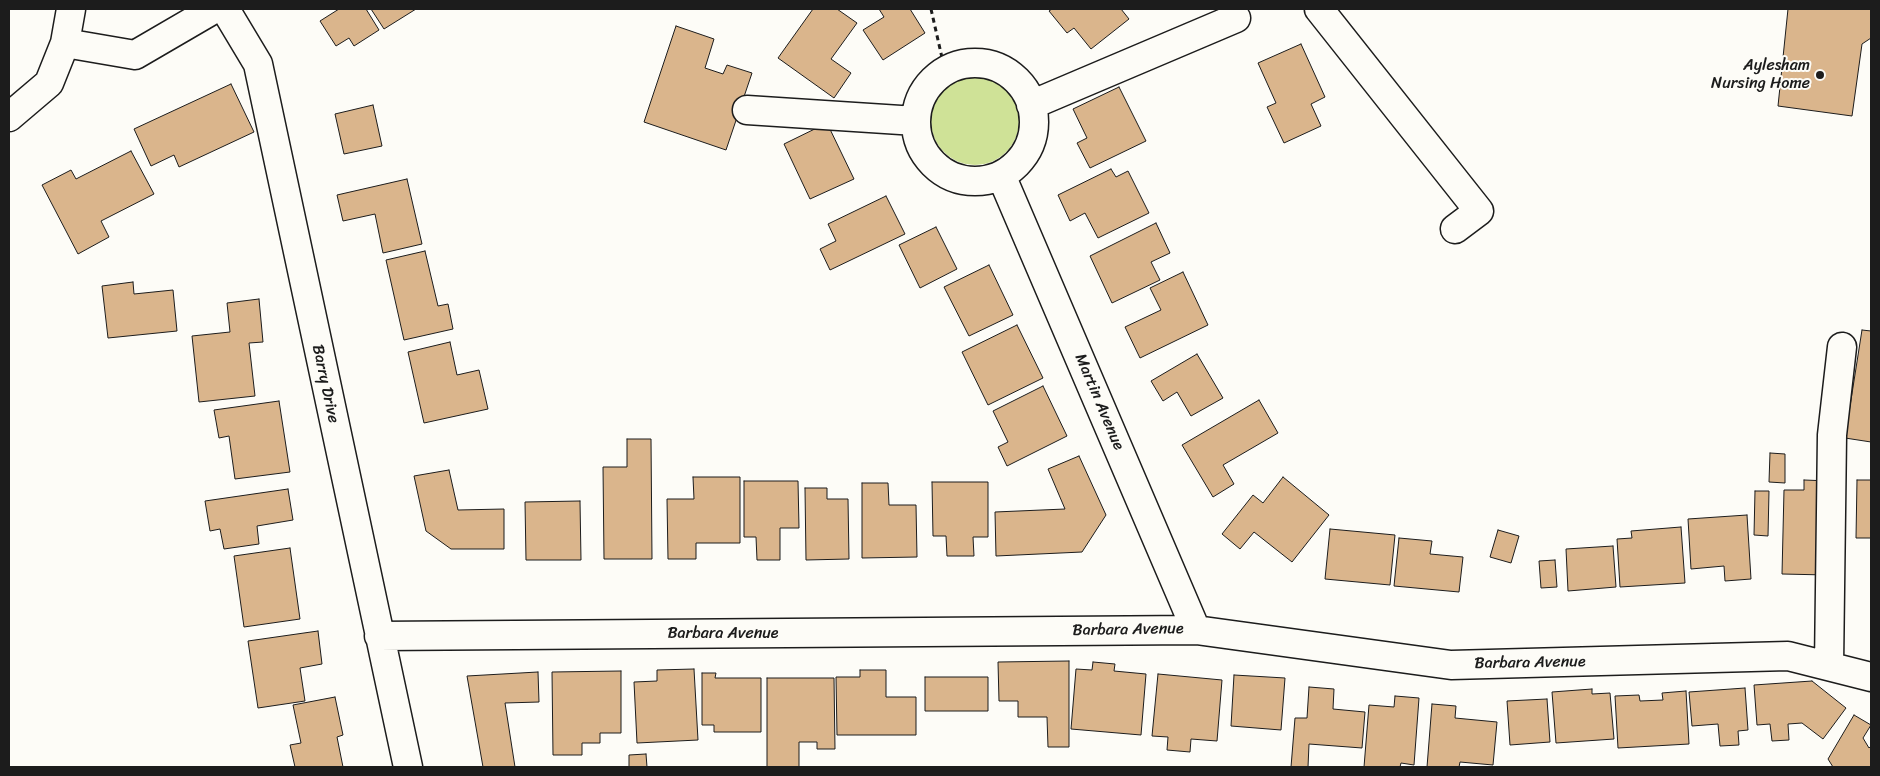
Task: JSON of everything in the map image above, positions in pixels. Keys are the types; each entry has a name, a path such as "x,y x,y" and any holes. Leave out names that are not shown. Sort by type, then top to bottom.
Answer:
{"street":[{"path":"9,117 49,83 65,43 71,9"},
{"path":"65,43 135,55 214,9"},
{"name":"Barry Drive","path":"225,9 258,64 408,767"},
{"path":"1319,9 1478,211 1455,229"},
{"path":"1031,105 1236,18"},
{"path":"981,63 1000,68 1016,79 1028,94 1034,130 1028,149 1017,164 1001,175 982,181 962,180 943,172 929,159 919,141 916,121 920,101 929,84 945,71 963,64 981,63"},
{"path":"747,110 916,121"},
{"name":"Martin Avenue","path":"1001,175 1196,630"},
{"path":"1828,666 1832,435 1842,347"},
{"name":"Barbara Avenue","path":"379,636 1196,630 1451,665 1788,656 1871,677"}],"path":[{"path":"931,9 945,71"}],"green space":[{"path":"966,77 984,77 1000,84 1012,96 1019,112 1019,130 1012,146 1000,158 984,165 966,165 950,158 938,146 931,130 931,112 938,96 950,84"}],"building":[{"path":"339,9 366,9 379,30 354,46 349,38 336,46 320,21"},
{"path":"371,9 416,9 384,29"},
{"path":"813,9 837,9 857,23 831,59 851,73 834,98 778,58"},
{"path":"879,9 910,9 925,33 883,60 863,30 884,17"},
{"path":"1052,9 1121,9 1129,19 1091,49 1074,28 1067,33 1049,11"},
{"name":"Aylesham Nursing Home","path":"1788,9 1871,9 1871,38 1862,44 1852,116 1778,106"},
{"path":"676,26 714,39 705,68 723,74 727,65 752,73 726,150 644,122"},
{"path":"1301,44 1325,97 1311,104 1321,126 1284,143 1267,107 1276,103 1258,63"},
{"path":"231,84 254,132 179,167 174,155 151,166 134,129"},
{"path":"1119,87 1146,141 1090,168 1077,143 1087,138 1073,109"},
{"path":"373,105 382,146 344,154 335,114"},
{"path":"827,123 854,179 810,199 784,144"},
{"path":"131,151 154,194 101,221 109,237 78,254 42,185 71,170 76,179"},
{"path":"1111,169 1116,177 1128,171 1149,213 1098,238 1085,213 1070,221 1058,195"},
{"path":"407,179 422,244 383,253 375,214 343,221 337,195"},
{"path":"886,196 905,234 830,270 820,249 836,241 828,224"},
{"path":"1156,223 1170,253 1151,262 1160,280 1112,303 1090,256"},
{"path":"936,227 957,269 920,288 899,245"},
{"path":"425,251 438,306 448,304 453,329 404,340 386,260"},
{"path":"989,265 1013,315 969,336 944,287"},
{"path":"1183,272 1208,325 1140,358 1125,327 1161,310 1150,288"},
{"path":"133,282 134,294 173,290 177,331 108,338 102,286"},
{"path":"259,299 263,342 249,343 255,396 199,402 192,336 230,332 227,303"},
{"path":"1017,325 1043,378 988,405 962,352"},
{"path":"1862,330 1871,331 1871,442 1845,438"},
{"path":"450,342 457,375 479,370 488,409 424,423 408,352"},
{"path":"1197,354 1223,398 1191,416 1177,392 1163,401 1151,381"},
{"path":"1043,386 1067,436 1007,466 998,447 1008,442 993,411"},
{"path":"1259,400 1278,433 1223,465 1234,484 1213,497 1182,445"},
{"path":"279,401 290,472 235,479 229,436 219,438 214,410"},
{"path":"627,439 651,439 652,559 604,559 603,467 627,467"},
{"path":"1770,453 1785,454 1785,483 1769,482"},
{"path":"1079,456 1106,515 1082,552 996,556 995,512 1065,509 1048,469"},
{"path":"449,470 458,510 504,509 504,549 451,549 426,531 414,476"},
{"path":"693,477 740,477 740,543 696,543 696,559 668,559 667,499 694,499"},
{"path":"1283,477 1329,515 1292,562 1254,532 1240,549 1222,534 1253,495 1263,503"},
{"path":"1804,480 1829,481 1827,575 1782,574 1784,490 1804,490"},
{"path":"1857,480 1871,480 1871,538 1856,538"},
{"path":"744,481 798,481 799,528 780,528 780,560 757,560 756,537 744,537"},
{"path":"932,482 988,482 988,537 973,537 974,556 947,556 946,536 933,536"},
{"path":"862,483 888,483 889,505 916,505 917,557 862,558"},
{"path":"805,488 827,488 827,499 848,499 849,559 806,560"},
{"path":"288,489 293,520 257,526 259,544 224,549 220,529 210,531 205,501"},
{"path":"1755,491 1769,491 1768,536 1754,535"},
{"path":"580,501 581,560 526,560 525,502"},
{"path":"1747,515 1751,579 1725,581 1724,566 1691,569 1688,519"},
{"path":"1681,527 1685,583 1620,587 1617,539 1632,538 1631,531"},
{"path":"1330,529 1395,535 1390,585 1325,579"},
{"path":"1498,530 1519,536 1511,563 1490,557"},
{"path":"1399,538 1432,541 1430,554 1463,557 1459,592 1394,586"},
{"path":"1613,546 1616,587 1568,591 1566,549"},
{"path":"290,548 300,619 244,627 234,556"},
{"path":"1555,560 1557,587 1541,588 1539,561"},
{"path":"318,631 322,664 300,668 305,701 258,708 248,641"},
{"path":"1069,661 1069,747 1048,747 1047,717 1018,717 1018,701 999,701 998,662"},
{"path":"1093,662 1115,664 1114,671 1146,674 1141,735 1071,729 1076,669 1092,670"},
{"path":"694,669 698,740 637,743 634,682 657,681 657,670"},
{"path":"860,670 886,670 886,697 916,697 916,735 837,735 836,677 860,677"},
{"path":"621,671 621,733 600,733 600,743 582,743 582,755 553,755 552,672"},
{"path":"538,672 539,702 505,703 515,767 483,767 467,676"},
{"path":"702,673 716,673 715,678 761,678 761,732 714,732 714,725 702,725"},
{"path":"1158,674 1222,680 1217,741 1191,739 1190,752 1167,750 1168,737 1152,736"},
{"path":"1234,675 1285,678 1281,730 1231,726"},
{"path":"925,677 988,677 988,711 925,711"},
{"path":"767,678 834,678 835,749 817,749 817,742 799,742 799,767 767,767"},
{"path":"1812,681 1846,708 1823,739 1802,723 1788,724 1789,740 1772,741 1770,724 1757,725 1754,685"},
{"path":"1309,687 1334,689 1333,709 1365,712 1362,748 1309,744 1308,767 1291,767 1295,718 1307,718"},
{"path":"1745,688 1748,730 1738,731 1739,745 1720,746 1718,724 1692,726 1689,692"},
{"path":"1592,689 1592,694 1610,693 1614,739 1556,743 1552,692"},
{"path":"1686,691 1689,744 1618,748 1615,696 1639,695 1640,701 1663,700 1662,693"},
{"path":"1395,696 1419,698 1414,765 1401,763 1400,767 1364,767 1369,705 1394,707"},
{"path":"335,697 343,735 337,737 343,767 295,767 290,745 301,743 293,705"},
{"path":"1547,699 1550,742 1510,745 1507,701"},
{"path":"1432,704 1456,706 1455,718 1497,722 1493,765 1460,762 1459,767 1427,767"},
{"path":"1854,715 1871,725 1863,738 1869,748 1871,746 1871,767 1833,767 1828,759"},
{"path":"646,754 647,767 629,767 629,755"}],"place":[{"name":"Aylesham Nursing Home","path":"1820,75"}]}
